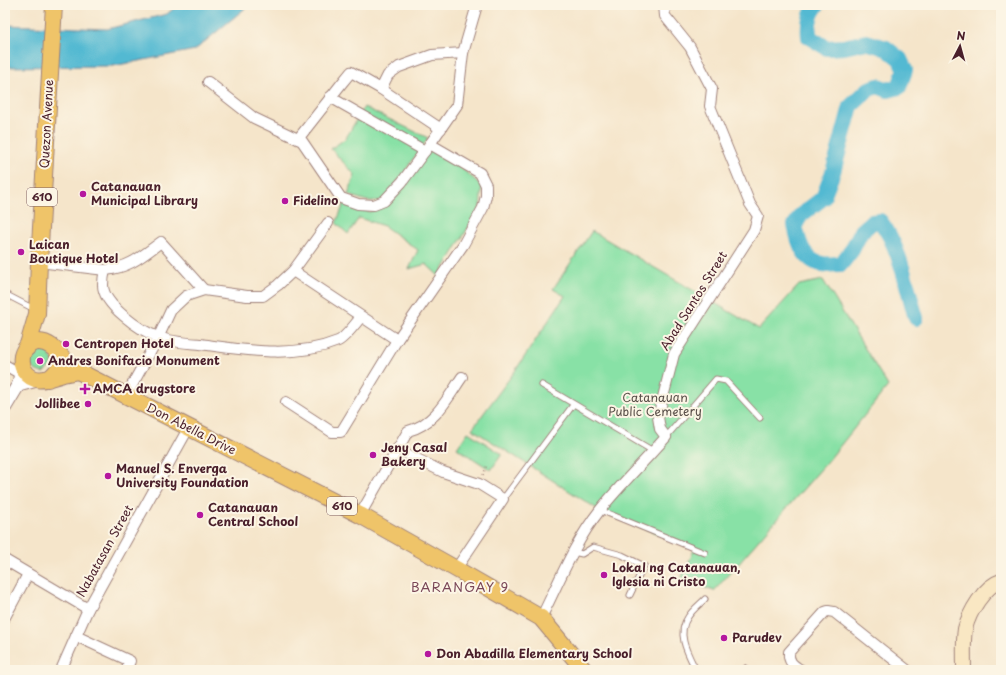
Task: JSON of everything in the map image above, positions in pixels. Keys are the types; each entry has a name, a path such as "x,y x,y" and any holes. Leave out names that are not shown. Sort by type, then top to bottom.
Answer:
{"main road":[{"name":"Quezon Avenue","path":"22,361 37,312 54,5"},
{"name":"Quezon Avenue","path":"37,312 56,350"},
{"path":"45,379 55,374 59,368 60,361 56,350 48,343 33,343 22,361 23,368 27,375 34,379 45,379 78,371"},
{"name":"Don Abella Drive","path":"56,350 78,371 360,515 540,618 584,670"},
{"path":"964,670 965,630 978,600 996,582 1001,581"}],"street":[{"path":"208,82 254,118 302,141 341,198 358,204 374,204 384,201 402,182 457,105 463,53 478,5"},
{"name":"Abad Santos Street","path":"664,5 665,16 690,47 712,89 710,106 750,204 758,216 754,230 674,354 658,417 660,429 666,437"},
{"path":"381,89 388,75 399,67 432,55 463,53"},
{"path":"298,140 351,72 381,89 441,129"},
{"path":"286,402 332,432 341,432 397,340 463,245 483,208 486,196 486,185 480,173 427,148 330,97"},
{"path":"126,396 158,338 171,310 186,296 204,290 247,296 263,296 293,271 328,222"},
{"path":"39,262 105,270 114,269 128,265 161,242 204,290"},
{"path":"105,270 103,286 107,296 118,310 142,329 158,338 229,348 289,352 314,348 340,341 361,317"},
{"path":"293,271 397,340"},
{"path":"5,365 22,361"},
{"name":"Quezon Avenue","path":"5,407 17,387 22,361"},
{"path":"360,515 396,449 408,431 416,429 427,423 442,408 462,377"},
{"path":"17,387 45,379"},
{"name":"Nabatasan Street","path":"61,670 88,609 189,427"},
{"path":"540,618 572,552 600,510 666,437"},
{"path":"396,449 444,472 478,484 503,499 456,569"},
{"path":"5,560 88,609"},
{"path":"5,617 28,574"},
{"path":"801,670 791,663 789,652 825,612 828,611 834,612 907,670"},
{"path":"76,636 130,661 126,670"}],"lane":[{"path":"5,294 37,312"},
{"path":"666,437 716,379 726,381 760,418"},
{"path":"542,386 653,452"},
{"path":"503,499 573,405"},
{"path":"600,510 705,553"},
{"path":"572,552 582,554 593,547 622,555 644,566 630,594"},
{"path":"696,670 684,647 684,624 688,616 705,599"}],"path":[{"path":"478,484 487,465"}],"green space":[{"path":"364,107 428,138 384,201 367,201 348,195 355,175 331,149 346,138"},
{"path":"430,148 459,166 482,186 480,208 439,276 426,264 409,269 418,250 384,226 359,218 348,234 336,223 344,204 370,212 393,198"},
{"name":"Catanauan Public Cemetery","path":"592,231 759,329 799,285 823,280 888,386 828,461 714,591 681,579 695,548 602,512 472,429 515,371 565,296 553,289"},
{"path":"38,351 49,353 53,361 51,366 43,373 31,367 29,360 33,354"},
{"path":"468,432 502,454 491,470 457,448"}],"water":[{"path":"178,5 249,5 195,50 113,66 5,67 5,25 107,29 167,14"}],"waterway":[{"path":"817,5 812,12 809,37 827,48 844,47 866,42 886,48 900,59 905,70 899,87 888,90 878,86 869,89 851,106 833,172 823,198 801,215 795,225 798,237 802,249 810,259 824,264 841,264 852,250 861,232 872,222 880,221 893,242 898,255 916,318"}],"place":[{"name":"Catanauan Municipal Library","path":"83,194"},
{"name":"Fidelino","path":"285,201"},
{"name":"Laican Boutique Hotel","path":"21,252"},
{"name":"Centropen Hotel","path":"66,344"},
{"name":"Andres Bonifacio Monument","path":"40,361"},
{"name":"AMCA drugstore","path":"85,389"},
{"name":"Jollibee","path":"88,404"},
{"name":"Jeny Casal Bakery","path":"373,455"},
{"name":"Manuel S. Enverga University Foundation","path":"108,476"},
{"name":"Catanauan Central School","path":"200,515"},
{"name":"Lokal ng Catanauan, Iglesia ni Cristo","path":"604,575"},
{"name":"Parudev","path":"724,638"},
{"name":"Don Abadilla Elementary School","path":"428,654"}],"district":[{"name":"BARANGAY 9","path":"460,587"}]}
